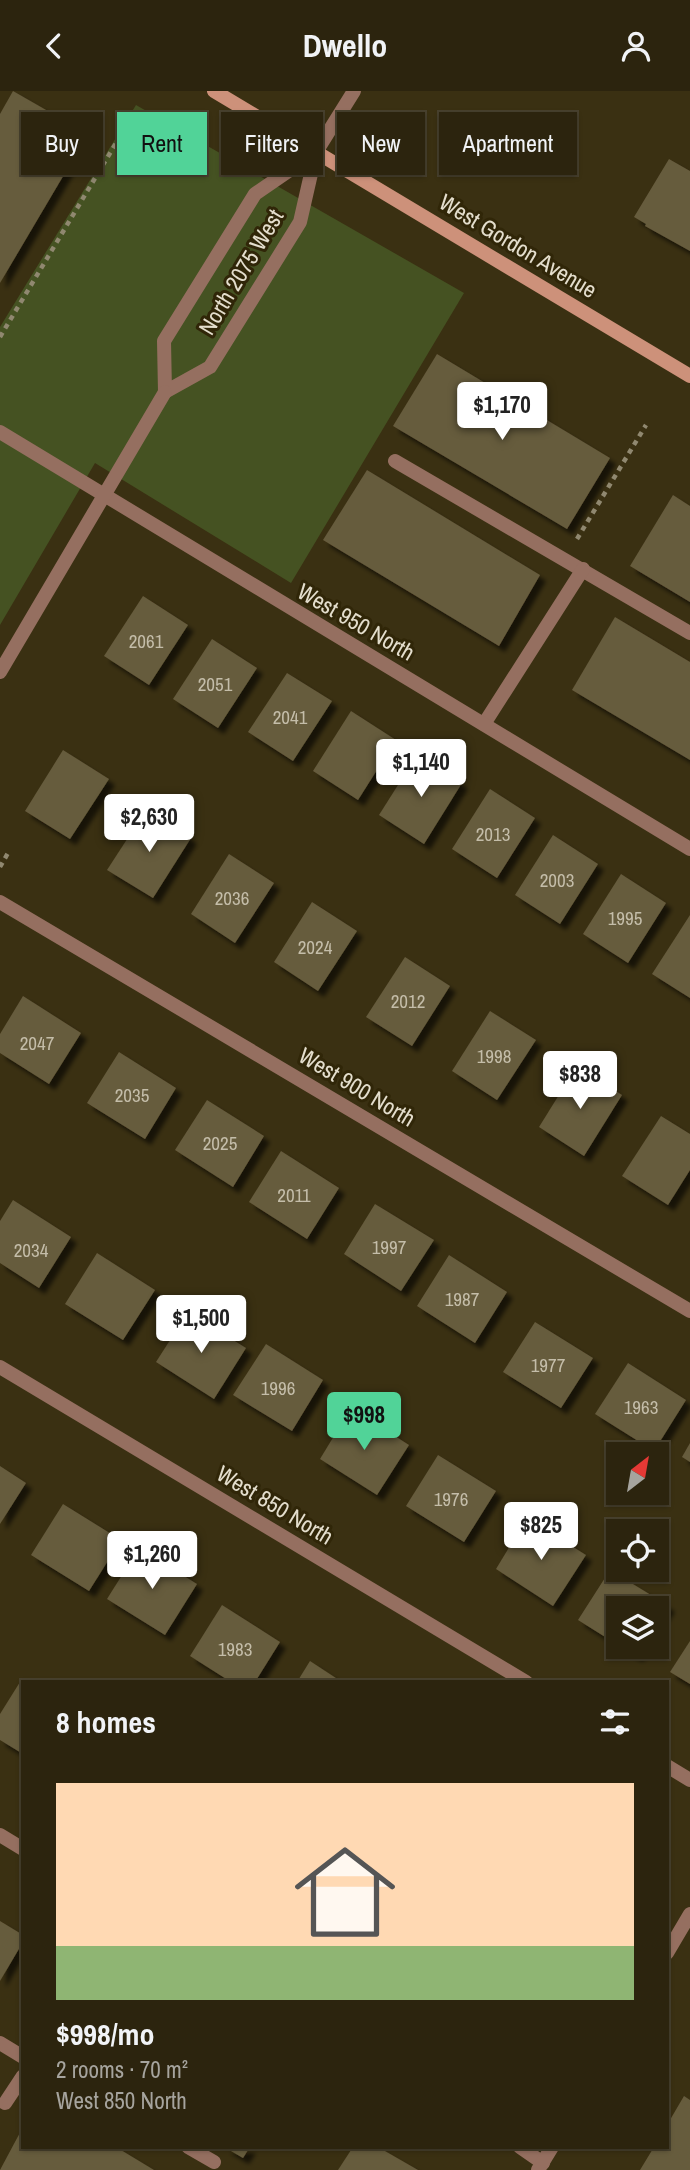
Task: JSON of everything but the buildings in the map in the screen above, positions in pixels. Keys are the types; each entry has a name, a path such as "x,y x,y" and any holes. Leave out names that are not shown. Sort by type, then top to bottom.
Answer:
{"main road":[{"name":"West Gordon Avenue","path":"214,91 249,112"},
{"name":"West Gordon Avenue","path":"323,156 690,376"}],"street":[{"path":"323,141 354,91"},
{"name":"North 2075 West","path":"283,175 255,194 164,341 165,392 210,367 300,222 311,175"},
{"path":"0,672 105,498 165,392"},
{"name":"West 950 North","path":"0,432 105,498 690,849"},
{"path":"395,461 690,633"},
{"path":"485,724 583,569"},
{"name":"West 900 North","path":"0,902 690,1311"},
{"name":"West 850 North","path":"0,1367 523,1680"},
{"path":"669,1767 690,1780"},
{"path":"0,1835 21,1848"},
{"path":"669,1950 690,1914"},
{"path":"0,2043 21,2056"},
{"path":"5,2103 21,2079"},
{"path":"191,2149 214,2162"},
{"path":"522,2149 540,2166 551,2149"}],"path":[{"path":"0,337 117,141"},
{"path":"577,539 646,425"},
{"path":"0,867 8,853"}],"green space":[{"path":"136,105 148,112 132,112"},
{"path":"117,136 117,175 207,175 207,146 221,154 221,175 258,175 464,293 291,583 95,463 0,625 0,327 93,175 103,175 103,159"}]}
